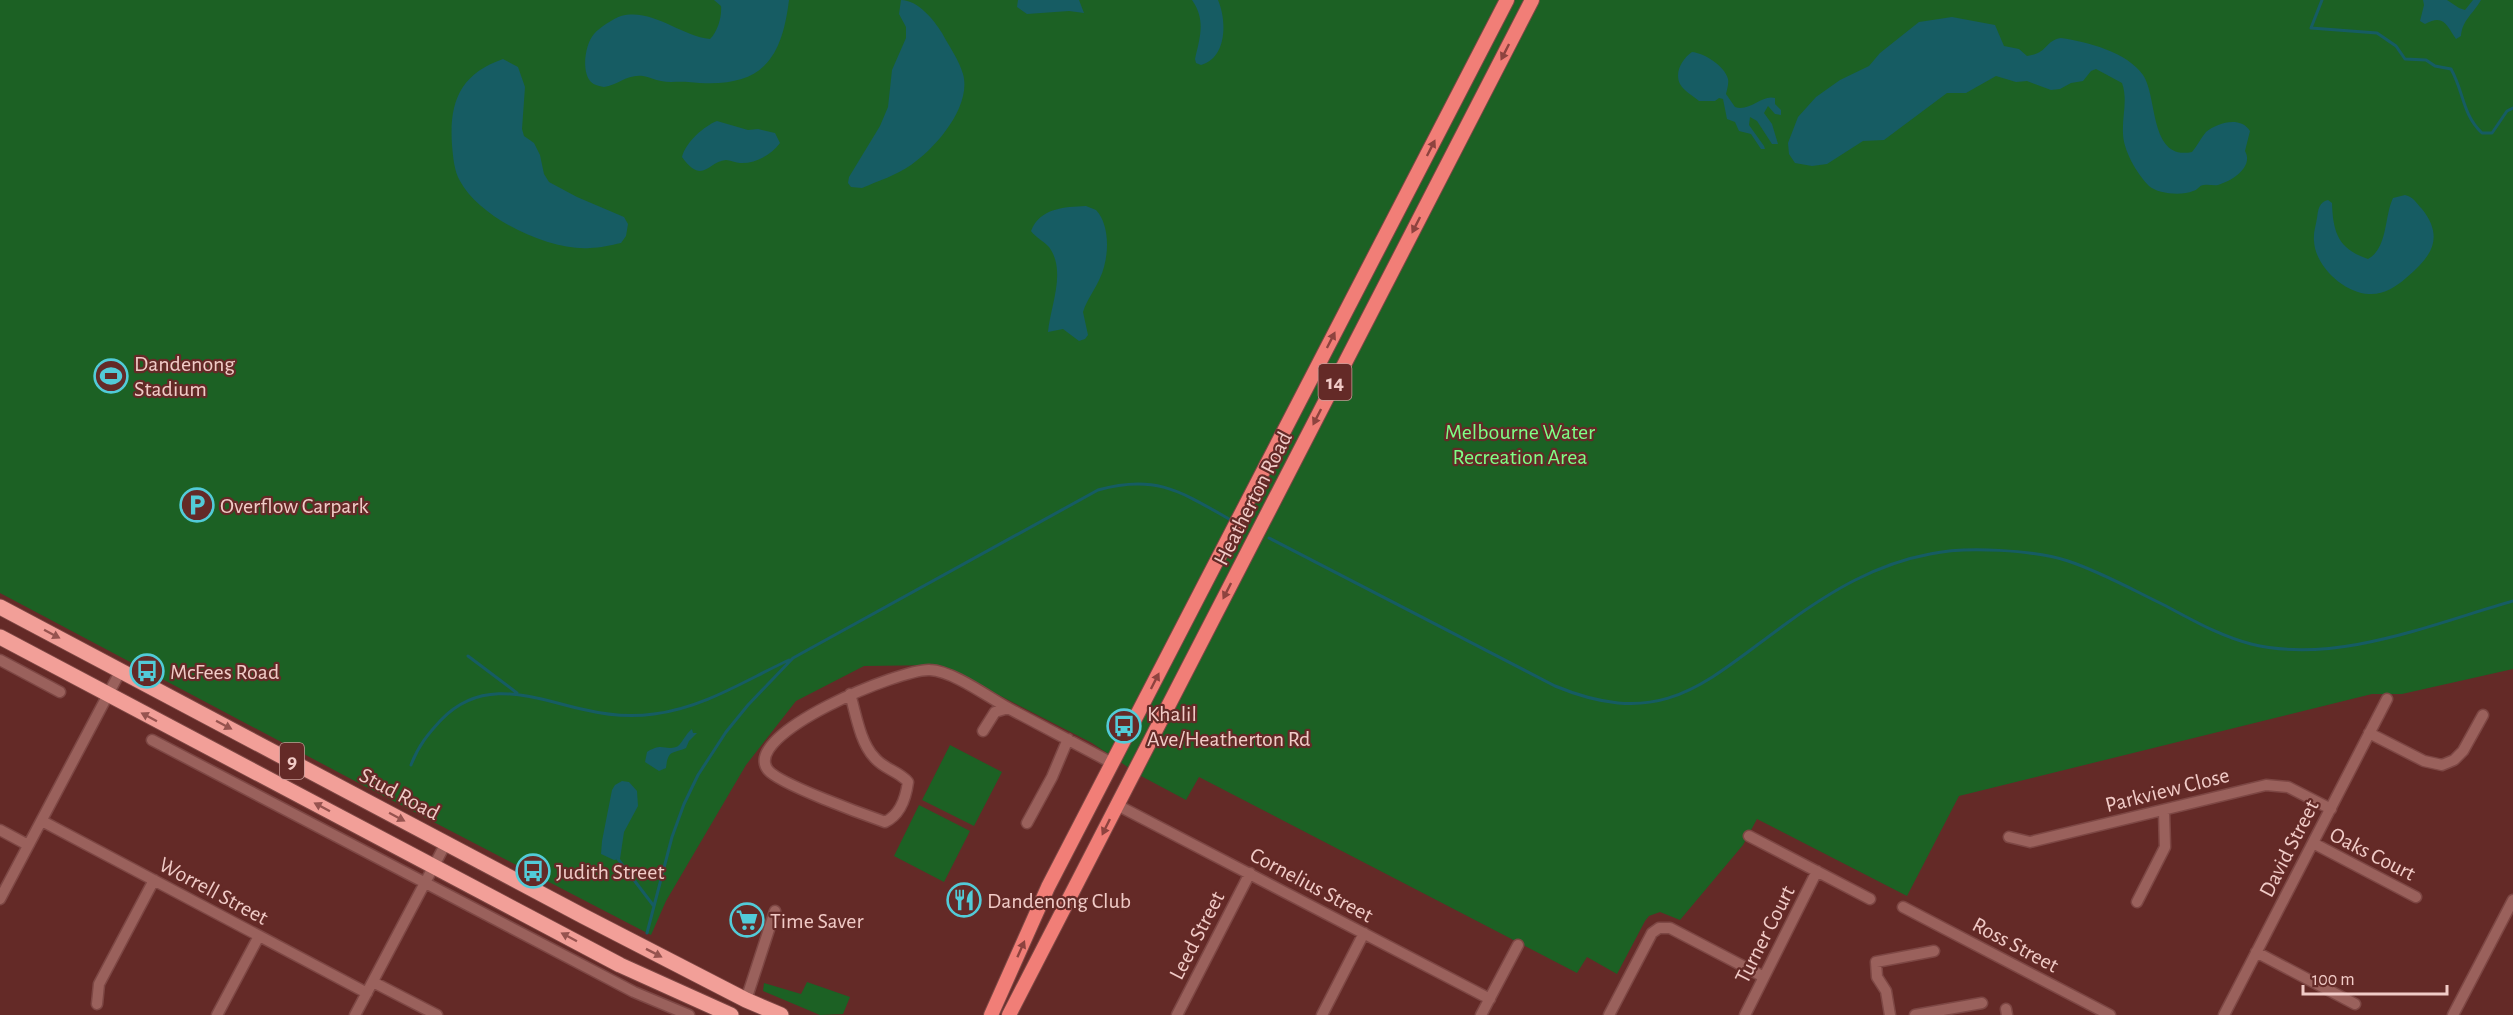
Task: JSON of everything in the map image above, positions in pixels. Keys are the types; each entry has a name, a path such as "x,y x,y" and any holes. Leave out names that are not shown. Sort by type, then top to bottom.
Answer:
{"highway":[{"name":"Stud Road","path":"0,607 746,1000 781,1015"},
{"name":"9","path":"0,637 620,965 731,1015"}],"main road":[{"name":"Heatherton Road","path":"991,1015 1048,887 1507,0"},
{"name":"Heatherton Road","path":"1010,1015 1532,0"},
{"path":"1112,763 1133,774"},
{"path":"1096,794 1117,804"}],"street":[{"path":"0,660 60,692"},
{"path":"0,900 120,670"},
{"path":"850,694 864,739 873,757 884,766 903,775 908,782 907,794 901,806 893,818 885,822 786,782 768,771 765,763 766,754 772,745 789,728 850,694 889,678 930,670 945,673 1112,763"},
{"name":"David Street","path":"2224,1015 2387,699"},
{"path":"983,731 995,712 1008,708"},
{"path":"2369,733 2424,761 2442,765 2454,760 2463,751 2482,715"},
{"path":"1027,824 1052,777 1068,739"},
{"path":"152,740 634,992 688,1015"},
{"name":"Parkview Close","path":"2009,837 2031,842 2164,812 2266,785 2288,787 2331,808"},
{"name":"Cornelius Street","path":"1117,804 1490,999"},
{"path":"2138,902 2165,847 2164,812"},
{"name":"Worrell Street","path":"42,821 367,993"},
{"path":"0,830 28,845"},
{"path":"1749,836 1870,899"},
{"path":"356,1015 446,843"},
{"name":"Oaks Court","path":"2313,843 2416,897"},
{"name":"Turner Court","path":"1745,1015 1817,871"},
{"name":"Leed Street","path":"1177,1015 1250,873"},
{"path":"97,1004 99,984 154,880"},
{"path":"2453,1015 2513,900"},
{"name":"Ross Street","path":"1904,907 2110,1015"},
{"path":"746,1000 775,911"},
{"path":"1609,1015 1652,933 1659,928 1670,928 1764,977"},
{"path":"1322,1015 1364,933"},
{"path":"217,1015 259,936"},
{"path":"1481,1015 1518,945"},
{"path":"1890,1015 1886,991 1877,977 1876,962 1934,951"},
{"path":"2256,952 2355,1004"},
{"path":"373,982 437,1015"},
{"path":"1915,1015 1944,1013 1982,1004"}],"green space":[{"name":"Melbourne Water Recreation Area","path":"0,0 2513,0 2513,669 2402,694 2372,694 1959,796 1907,896 1757,819 1743,845 1680,920 1660,912 1649,916 1617,974 1587,957 1577,973 1199,777 1186,800 1141,776 1092,743 940,665 864,666 796,701 746,765 666,901 651,935 0,593"},
{"path":"950,745 1002,772 974,826 922,800"},
{"path":"919,805 970,831 944,882 894,856"},
{"path":"807,982 850,997 843,1014 820,1015 763,991 764,983 801,994"}],"water":[{"path":"714,0 789,0 779,42 761,69 748,77 731,82 664,82 637,76 604,87 591,82 585,65 588,44 594,34 611,21 621,16 644,16 710,39 717,28 721,14 721,6"},
{"path":"901,0 919,7 942,33 963,74 962,99 950,125 921,158 906,169 887,178 862,188 851,187 848,183 849,177 880,126 888,107 892,70 906,38 906,27 899,14"},
{"path":"1018,0 1079,0 1084,13 1069,11 1027,14 1017,7"},
{"path":"1192,0 1218,0 1223,18 1223,38 1220,47 1210,61 1201,65 1196,63 1195,59 1200,36 1200,22"},
{"path":"2423,0 2447,0 2465,10 2473,0 2481,0 2466,21 2461,36 2456,39 2448,26 2441,21 2425,24 2420,21"},
{"path":"1952,17 1995,25 2004,46 2019,49 2027,56 2043,50 2061,38 2095,45 2117,54 2136,67 2143,75 2148,85 2157,125 2168,147 2178,152 2192,152 2211,128 2229,122 2241,123 2250,131 2245,151 2247,162 2244,168 2224,183 2202,185 2188,193 2170,193 2153,189 2144,181 2125,147 2123,133 2125,96 2122,83 2096,69 2091,71 2083,81 2051,90 2027,81 2016,82 1996,76 1966,93 1947,93 1884,140 1863,141 1827,164 1812,166 1795,163 1789,154 1788,143 1798,117 1816,97 1840,80 1869,66 1880,53 1919,22"},
{"path":"1692,52 1708,58 1723,69 1728,81 1726,94 1735,107 1746,107 1765,98 1775,98 1775,104 1781,110 1781,115 1775,114 1768,106 1764,113 1772,124 1778,144 1772,144 1757,121 1750,117 1749,125 1765,149 1761,149 1751,134 1739,131 1735,122 1727,119 1723,99 1699,101 1683,88 1678,79 1679,70 1685,58"},
{"path":"503,59 518,67 525,87 522,129 524,136 534,143 549,182 624,217 628,224 626,236 621,243 594,248 573,248 536,238 517,230 483,208 460,181 455,168 452,145 455,103 467,81 488,65"},
{"path":"717,121 748,130 758,129 775,133 780,143 767,155 757,160 740,163 726,160 705,170 695,170 682,157 684,151 696,135"},
{"path":"2405,195 2413,199 2422,209 2433,229 2432,246 2428,255 2415,270 2394,287 2374,294 2350,289 2332,276 2320,260 2314,241 2321,204 2328,200 2332,203 2336,231 2344,245 2368,259 2379,248 2393,198"},
{"path":"1086,206 1096,210 1101,217 1106,234 1107,252 1100,278 1083,312 1088,335 1079,341 1063,329 1048,332 1056,289 1057,267 1049,247 1031,231 1035,223 1047,213 1061,208"},
{"path":"692,729 693,733 697,733 686,748 670,755 666,768 659,771 645,762 647,752 660,747 678,746"},
{"path":"622,781 629,782 637,791 638,806 624,832 620,859 614,860 601,854 602,841 612,790"}],"waterway":[{"path":"2322,0 2311,28 2377,33 2396,46 2405,59 2426,60 2435,66 2451,69 2467,110 2475,126 2482,133 2492,133 2507,111 2513,108"},
{"path":"647,933 672,837 698,775 726,732 748,705 793,658 1098,490 1136,484 1166,488 1196,500 1229,519"},
{"path":"1269,538 1555,686 1593,699 1626,703 1655,701 1681,694 1706,681 1804,611 1855,580 1891,564 1930,554 1962,550 1999,550 2037,554 2068,561 2116,581 2205,627 2251,644 2283,649 2350,646 2384,639 2513,601"},
{"path":"468,656 517,693"},
{"path":"411,765 424,741 441,720 457,706 475,698 492,694 510,694 529,696 602,713 654,714 706,700 789,660"},
{"path":"618,859 653,905"}],"place":[{"name":"Dandenong Stadium","path":"111,376"},
{"name":"Overflow Carpark","path":"197,505"},
{"name":"McFees Road","path":"147,671"},
{"name":"Khalil Ave/Heatherton Rd","path":"1124,726"},
{"name":"Judith Street","path":"533,871"},
{"name":"Dandenong Club","path":"964,900"},
{"name":"Time Saver","path":"747,920"}]}
